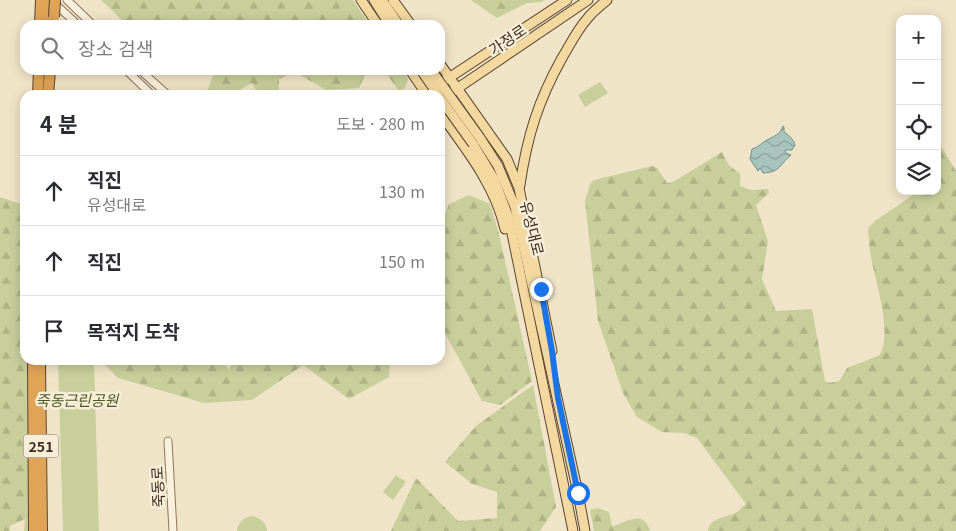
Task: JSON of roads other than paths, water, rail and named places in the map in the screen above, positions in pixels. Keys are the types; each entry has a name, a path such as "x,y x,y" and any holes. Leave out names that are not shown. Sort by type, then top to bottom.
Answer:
{"highway":[{"path":"35,0 46,18"},
{"path":"41,0 46,18"},
{"path":"46,18 50,0"},
{"path":"46,18 55,0"},
{"path":"37,75 37,90"},
{"path":"47,90 48,75"},
{"name":"251","path":"33,365 34,531"},
{"name":"251","path":"40,365 42,531"}],"main road":[{"path":"361,0 375,20"},
{"path":"374,0 387,20"},
{"path":"382,0 396,20"},
{"path":"393,0 407,20"},
{"name":"가정로","path":"431,90 567,0"},
{"name":"가정로","path":"445,95 457,89 588,0"},
{"path":"519,188 523,160 532,124 547,85 587,18 607,0"},
{"path":"445,71 507,159 519,188 552,351 558,398"},
{"path":"413,75 423,90"},
{"name":"유성대로","path":"424,75 434,90"},
{"name":"유성대로","path":"434,75 444,90"},
{"name":"유성대로","path":"445,92 477,141 509,219 573,531"},
{"name":"유성대로","path":"445,105 498,166 515,207 558,398 585,531"},
{"path":"445,120 476,162 504,222 528,340 546,399"}],"street":[{"path":"50,0 72,20"},
{"path":"67,0 88,20"},
{"path":"131,75 147,90"},
{"path":"146,75 162,90"},
{"name":"죽동로","path":"168,441 172,531"}],"water":[{"path":"783,126 784,132 794,141 795,145 792,150 785,150 786,153 791,155 777,170 763,173 760,168 758,171 750,159 752,149 776,135"}],"park label":[{"name":"죽동근린공원","path":"77,399"}]}
